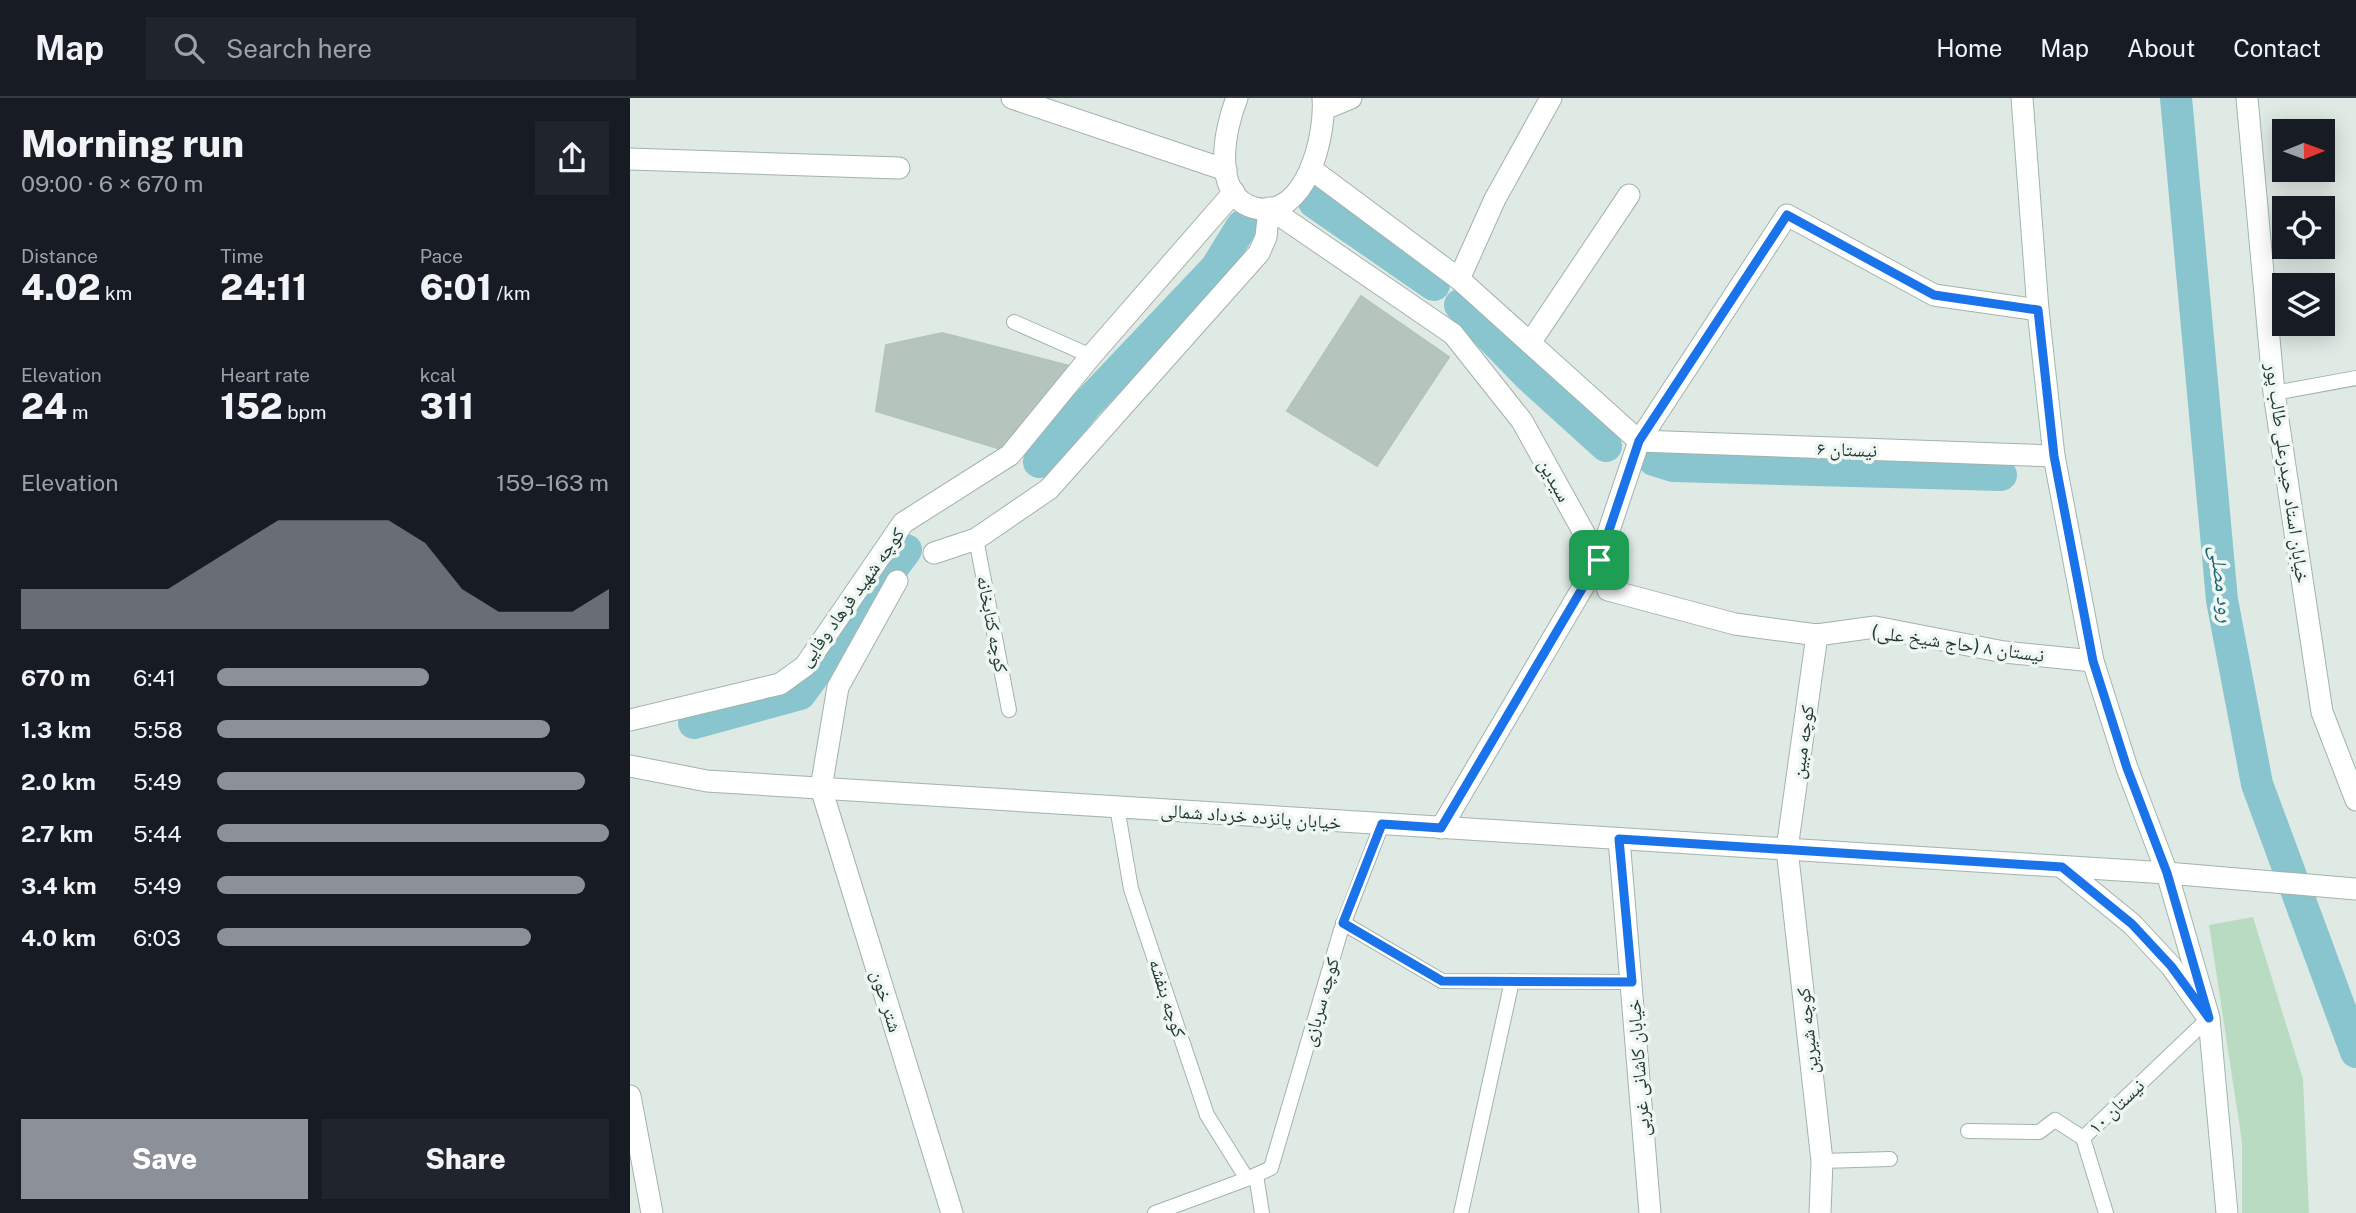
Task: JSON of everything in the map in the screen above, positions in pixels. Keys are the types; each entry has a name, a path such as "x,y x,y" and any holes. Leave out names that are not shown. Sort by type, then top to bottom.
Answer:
{"street":[{"path":"1012,98 1226,170"},
{"path":"1226,98 1229,121"},
{"path":"1234,192 1226,170 1224,146 1237,98"},
{"path":"934,554 976,539 1049,489 1259,253 1266,237 1269,208 1281,204 1299,190 1311,169 1322,133 1323,103 1351,98"},
{"path":"1459,279 1495,199 1551,98"},
{"path":"2022,98 2038,310 2054,456 2093,661 2127,768 2167,873 2209,1018 2227,1213"},
{"name":"خیابان استاد حیدرعلی طالب پور","path":"2247,98 2274,393 2322,712 2356,800"},
{"path":"630,159 899,168"},
{"path":"1311,169 1459,279 1639,441"},
{"name":"سیدین","path":"1234,192 1242,202 1255,208 1269,208 1453,334 1522,421 1599,560"},
{"name":"کوچه شهید فرهاد وفایی","path":"630,720 780,684 805,666 903,523 1010,455 1091,356 1234,192"},
{"path":"1530,343 1629,195"},
{"path":"1441,828 1599,560 1639,441 1787,215 1934,295 2038,310"},
{"name":"نیستان ۶","path":"1639,441 2054,456"},
{"name":"نیستان ۸ (حاج شیخ علی)","path":"1599,560 1608,590 1735,624 1817,635 1875,627 2004,652 2093,661"},
{"path":"821,788 838,687 897,580"},
{"name":"کوچه مبین","path":"1787,849 1817,635"},
{"name":"خیابان پانزده خرداد شمالی","path":"630,766 707,781 2167,873 2346,888"},
{"name":"شتر خون","path":"821,788 952,1213"},
{"name":"خیابان کاشانی غربی","path":"1619,839 1650,1213"},
{"name":"کوچه شیرین","path":"1787,849 1822,1161 1820,1213"},
{"path":"2062,867 2132,924 2171,966 2209,1018"},
{"path":"630,1097 652,1213"}],"lane":[{"path":"1014,322 1091,356"},
{"path":"2274,393 2356,378"},
{"name":"کوچه کتابخانه","path":"976,539 1009,710"},
{"name":"کوچه بنفشه","path":"1116,807 1131,889 1207,1115 1251,1177"},
{"name":"کوچه سربازی","path":"1251,1177 1270,1168 1343,923 1382,824"},
{"path":"1343,923 1442,981 1632,982"},
{"path":"1461,1213 1511,981"},
{"name":"نیستان ۱۰","path":"1968,1132 2039,1132 2055,1120 2082,1138 2209,1018"},
{"path":"2082,1138 2106,1213"},
{"path":"1822,1161 1890,1159"},
{"path":"1155,1213 1251,1177 1262,1213"}],"green space":[{"path":"2253,917 2303,1079 2309,1213 2242,1213 2242,1142 2209,925"}],"building":[{"path":"1361,296 1449,357 1377,466 1287,411"},
{"path":"942,333 1070,366 1001,449 876,411 886,345"}],"waterway":[{"name":"رود مصلی","path":"2176,98 2222,600 2257,784 2356,1052"},
{"path":"1314,202 1434,285"},
{"path":"1039,462 1086,405 1216,268 1242,226"},
{"path":"1460,305 1530,377 1606,446"},
{"path":"1654,460 1673,466 2001,475"},
{"path":"694,723 800,694 906,550"}],"route":[{"path":"1787,215 1934,295 2038,310 2054,456 2093,661 2127,768 2167,873 2209,1018 2171,966 2132,924 2062,867 1619,839 1632,982 1442,981 1343,923 1382,824 1441,828 1599,560 1639,441 1787,215"}]}
